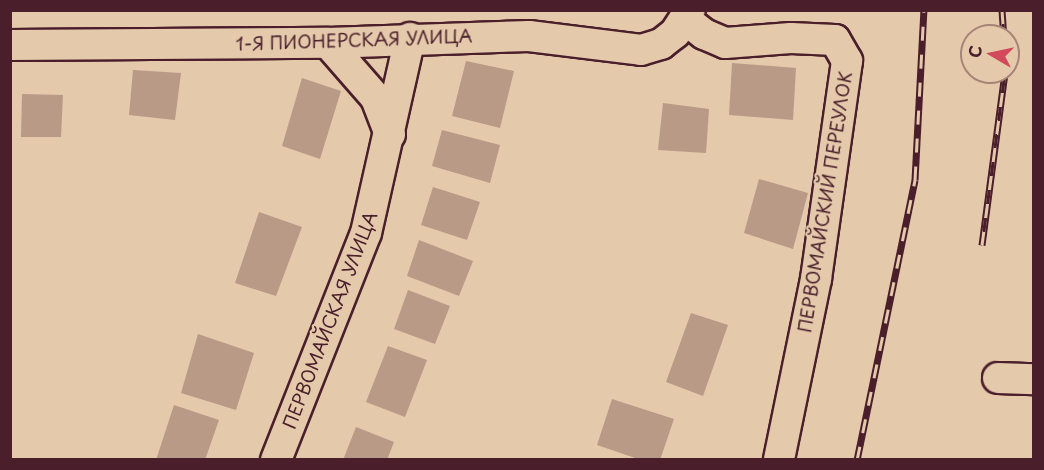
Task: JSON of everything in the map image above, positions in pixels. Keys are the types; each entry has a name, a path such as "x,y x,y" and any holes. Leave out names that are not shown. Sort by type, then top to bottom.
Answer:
{"street":[{"name":"1-Я ПИОНЕРСКАЯ УЛИЦА","path":"10,45 328,43 410,38 529,36 641,50 661,44 688,15"},
{"name":"ПЕРВОМАЙСКИЙ ПЕРЕУЛОК","path":"688,15 704,34 725,43 791,38 835,40 848,61 816,279 779,459"},
{"name":"ПЕРВОМАЙСКАЯ УЛИЦА","path":"276,459 366,233 410,38"},
{"path":"328,43 376,98 390,134"},
{"path":"998,378 1034,379"}],"building":[{"path":"466,61 514,71 500,128 452,116"},
{"path":"732,63 796,68 793,120 729,115"},
{"path":"133,70 181,73 175,120 129,115"},
{"path":"302,78 341,91 320,159 282,146"},
{"path":"22,94 63,95 61,137 21,137"},
{"path":"663,103 709,109 706,153 658,150"},
{"path":"442,130 500,145 490,183 432,166"},
{"path":"759,179 808,193 793,249 744,233"},
{"path":"433,187 480,202 467,240 421,225"},
{"path":"259,212 302,227 276,296 235,283"},
{"path":"419,240 473,261 459,296 407,276"},
{"path":"408,290 450,306 435,344 394,329"},
{"path":"691,313 728,325 703,396 666,382"},
{"path":"198,334 254,353 236,410 181,393"},
{"path":"388,346 427,360 405,417 366,402"},
{"path":"612,399 674,419 660,460 641,460 597,445"},
{"path":"174,405 219,420 205,460 156,460"},
{"path":"356,427 394,442 387,460 343,460"}],"railway":[{"path":"857,460 915,180 924,10"},
{"path":"1002,10 1003,24"},
{"path":"982,245 1003,84"}]}
